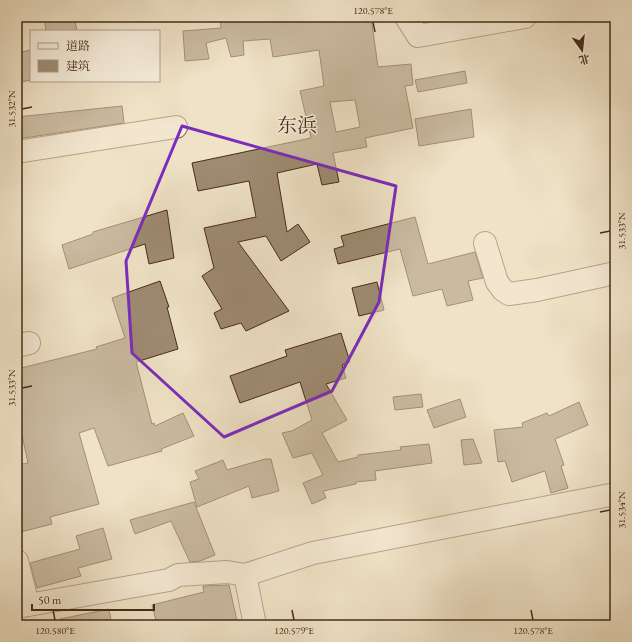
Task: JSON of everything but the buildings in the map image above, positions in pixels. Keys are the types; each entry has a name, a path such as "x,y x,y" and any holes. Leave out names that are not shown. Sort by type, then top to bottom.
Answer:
{"street":[{"path":"406,17 418,36 524,17"},
{"path":"17,152 176,127"},
{"path":"485,243 497,282 503,290 509,294 537,290 615,273"},
{"path":"17,561 23,606 169,580 178,575 227,572 245,575 313,553 615,494"},
{"path":"245,575 255,625"}],"highlighted area":[{"path":"182,126 266,148 396,186 379,302 332,391 224,437 132,353 126,261"}],"district":[{"name":"东浜","path":"297,125"}]}
